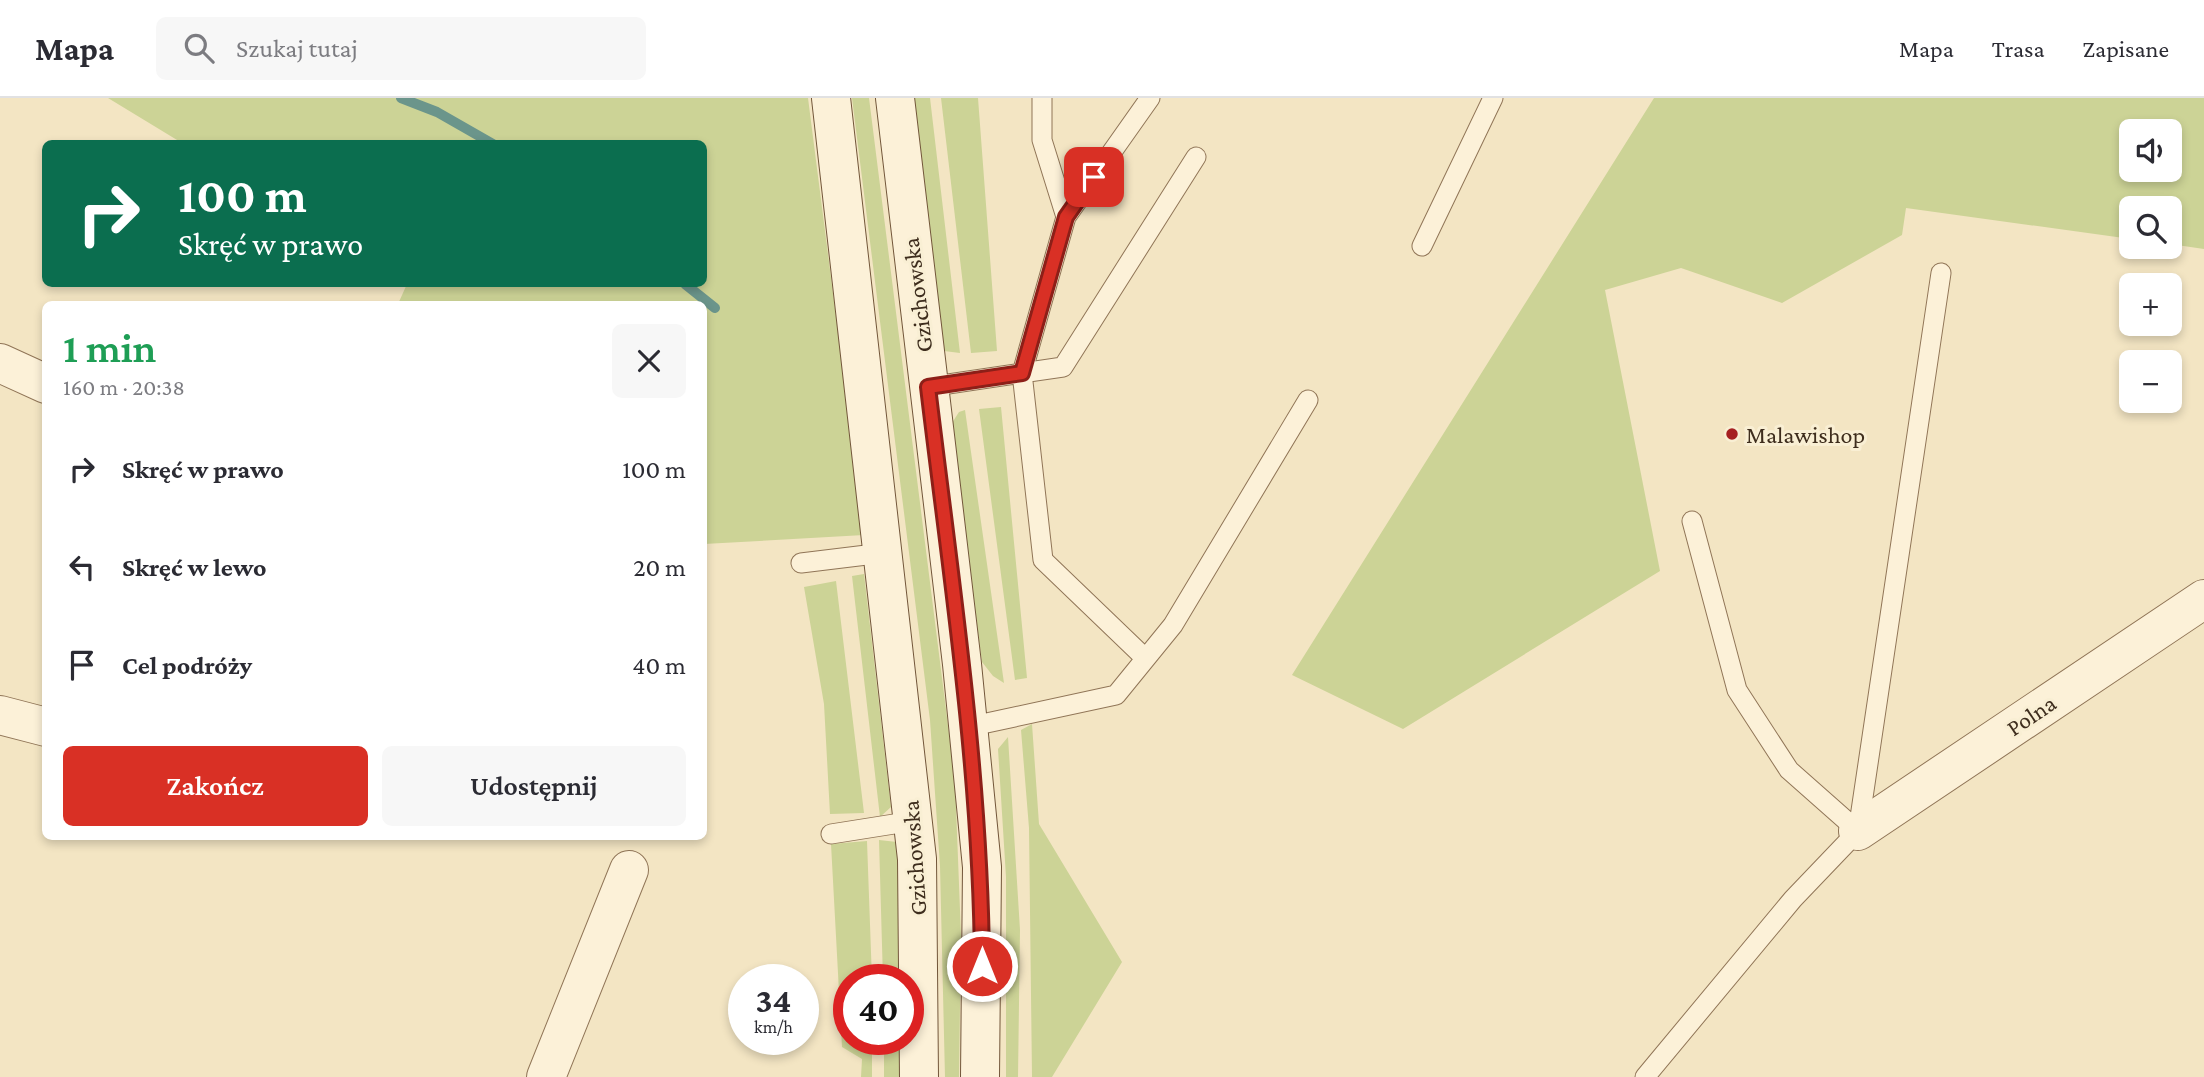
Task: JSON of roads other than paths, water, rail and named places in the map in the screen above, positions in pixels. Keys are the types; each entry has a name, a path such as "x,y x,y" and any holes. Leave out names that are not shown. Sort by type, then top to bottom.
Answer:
{"street":[{"name":"Gzichowska","path":"831,98 918,859 919,1077"},
{"name":"Gzichowska","path":"895,98 982,867 983,1016 980,1077"},
{"path":"0,363 42,382"},
{"name":"Polna","path":"1858,831 2204,599"},
{"path":"0,715 42,726"},
{"path":"545,1077 629,870"}],"lane":[{"path":"1042,98 1042,140 1066,217"},
{"path":"1145,658 1043,560 1022,373 1066,217 1150,98"},
{"path":"1422,246 1493,98"},
{"path":"928,387 1063,367 1196,157"},
{"path":"1645,1077 1793,899 1858,831 1941,273"},
{"path":"968,727 1116,695 1173,625 1308,400"},
{"path":"1692,521 1737,690 1789,770 1858,831"},
{"path":"801,563 883,553"},
{"path":"831,834 913,821"}],"waterway":[{"path":"401,98 437,112 486,140"},
{"path":"689,287 706,301"},
{"path":"707,302 715,308"}],"place":[{"name":"Malawishop","path":"1732,434"}]}
